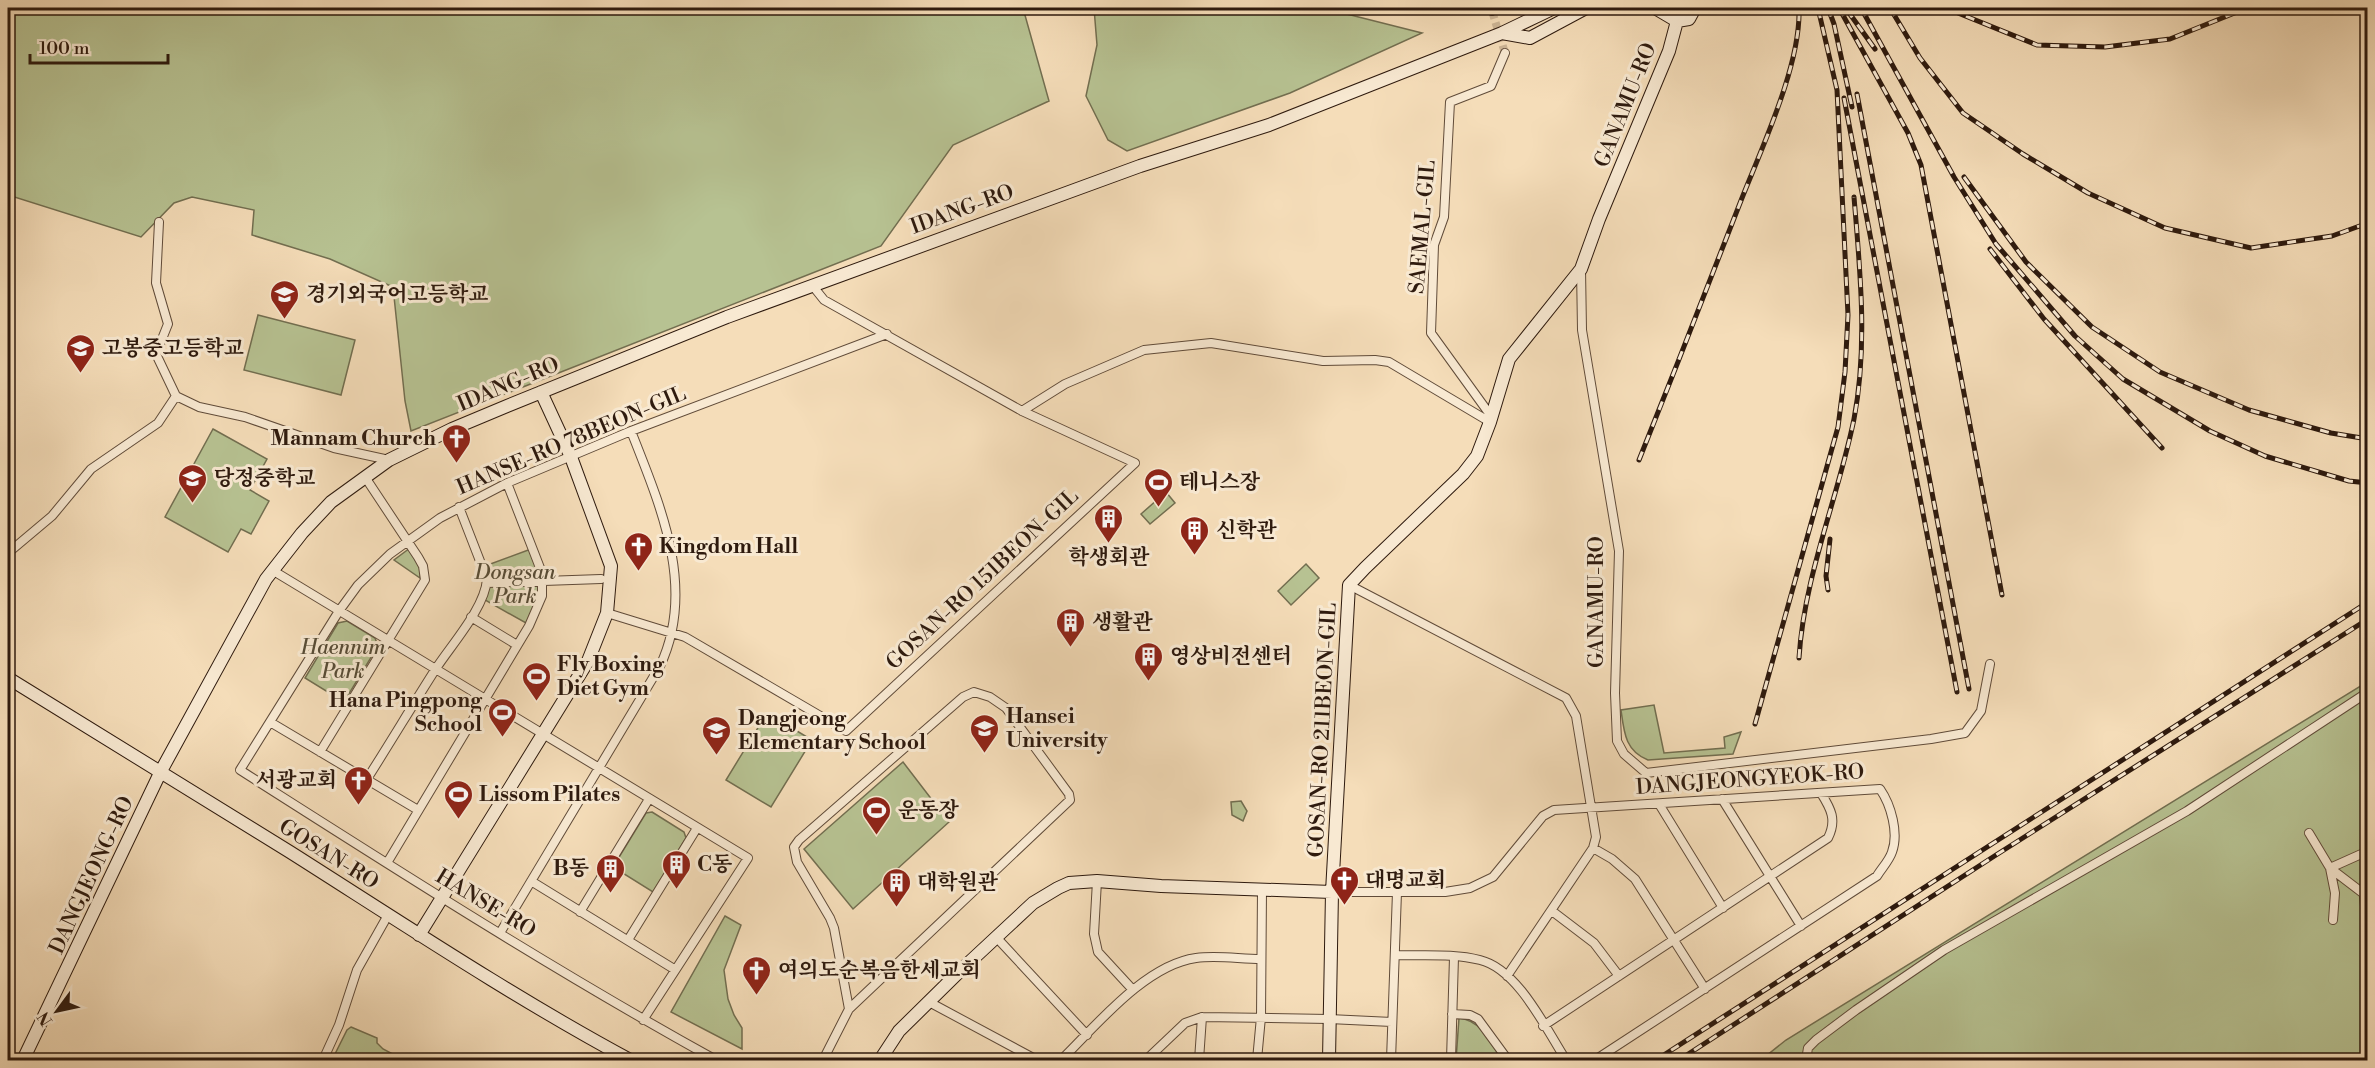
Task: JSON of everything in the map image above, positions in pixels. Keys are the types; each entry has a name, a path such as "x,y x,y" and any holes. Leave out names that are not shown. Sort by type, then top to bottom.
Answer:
{"street":[{"name":"IDANG-RO","path":"161,771 272,570 331,502 389,460 452,429 541,392 812,285 1140,166 1269,125 1502,33 1554,8"},
{"path":"1502,33 1530,38 1586,8"},
{"path":"1655,8 1677,21 1689,19 1695,8"},
{"name":"GANAMU-RO","path":"1676,8 1677,21 1670,51 1599,219 1581,269 1582,330 1619,551 1615,693 1617,741 1624,754 1646,773 1931,740 1965,733 1981,711 1990,664"},
{"name":"SAEMAL-GIL","path":"1491,419 1431,333 1434,244 1444,217 1450,102 1491,86 1505,53"},
{"path":"159,222 156,284 168,324 156,354 176,396 199,407 245,417 334,448 389,460"},
{"name":"GOSAN-RO 211BEON-GIL","path":"1329,1060 1332,892 1349,585 1463,474 1477,456 1509,359 1581,269"},
{"name":"GOSAN-RO 151BEON-GIL","path":"608,613 672,632 846,731 1135,463 1022,411 824,300 812,285"},
{"name":"HANSE-RO 78BEON-GIL","path":"240,770 339,611 365,576 408,541 459,507 507,483 631,431 887,334"},
{"path":"1022,411 1065,384 1144,350 1211,343 1323,362 1375,360 1389,362 1491,419"},
{"path":"419,935 588,661 608,613 611,566 571,458 541,392"},
{"path":"8,553 52,516 91,469 158,423 176,396"},
{"path":"500,933 668,649 676,599 672,547 654,489 631,431"},
{"path":"320,752 424,580 423,566 365,477"},
{"path":"387,863 541,602 542,580 538,561 507,483"},
{"path":"367,779 482,599 487,583 459,507"},
{"path":"272,570 748,858 643,1020"},
{"path":"487,583 601,579"},
{"path":"1349,585 1566,698 1576,716 1596,837 1593,848 1507,976"},
{"path":"471,617 517,645"},
{"name":"GOSAN-RO","path":"8,678 161,771 419,935 580,1033 630,1060"},
{"path":"823,1060 849,1009 1070,800 1069,794 1006,708 990,697 975,692 963,697 799,840 794,847 797,862 834,928 849,1009"},
{"path":"1806,1060 1808,1048 1816,1040 1944,950 2187,811 2367,692"},
{"path":"270,722 417,810"},
{"name":"HANSE-RO","path":"240,770 442,898 643,1020 716,1060"},
{"name":"DANGJEONG-RO","path":"23,1060 161,771"},
{"name":"DANGJEONGYEOK-RO","path":"1332,892 1445,892 1470,888 1493,877 1543,816 1554,810 1880,789 1887,799 1894,820 1893,851 1877,876 1595,1060"},
{"path":"1543,1026 1828,838 1833,828 1832,811 1821,793"},
{"path":"580,912 649,799"},
{"path":"1722,800 1801,926"},
{"path":"1659,804 1723,908"},
{"path":"628,940 696,828"},
{"path":"2309,832 2330,868 2335,893 2333,920"},
{"path":"1593,848 1612,859 1635,879 1705,989"},
{"path":"2330,868 2367,851"},
{"path":"2330,868 2364,894 2366,918"},
{"path":"531,881 674,969"},
{"path":"879,1060 899,1031 996,937 1042,896 1069,884 1097,881 1161,886 1332,892"},
{"path":"1097,881 1094,934 1098,952 1133,990"},
{"path":"1257,1060 1261,1017 1262,890"},
{"path":"1391,1060 1397,892"},
{"path":"1552,911 1594,943 1619,976"},
{"path":"322,1060 339,1025 357,970 388,915"},
{"path":"996,937 1087,1035"},
{"path":"1396,955 1480,960 1496,967 1520,989 1566,1060"},
{"path":"1451,1060 1454,957"},
{"path":"1061,1060 1133,990 1158,972 1196,958 1261,959"},
{"path":"929,1002 1037,1060"},
{"path":"1452,1014 1470,1015 1478,1019 1508,1060"},
{"path":"1146,1060 1185,1023 1202,1017 1329,1018 1392,1022"},
{"path":"1199,1060 1202,1017"}],"green space":[{"path":"8,8 1023,8 1049,101 953,145 881,246 411,431 405,401 393,287 330,259 252,235 254,210 192,197 174,203 141,237 8,195"},
{"path":"1094,8 1323,8 1422,33 1290,93 1127,151 1108,140 1086,96 1097,45"},
{"path":"258,315 355,340 341,395 244,370"},
{"path":"213,429 267,459 250,490 269,501 251,534 241,529 228,552 165,517"},
{"name":"테니스장","path":"1166,492 1175,503 1150,524 1141,514"},
{"path":"410,548 419,566 420,578 394,560"},
{"name":"Dongsan Park","path":"531,549 539,573 538,601 526,623 485,600 490,582 485,566"},
{"path":"1306,564 1319,578 1291,605 1278,591"},
{"name":"Haennim Park","path":"347,621 375,638 378,646 344,702 305,678 338,623"},
{"path":"2367,682 2367,1060 1761,1060 1786,1040"},
{"path":"1654,705 1664,753 1725,748 1724,737 1741,732 1733,754 1648,760 1640,756 1627,740 1621,710"},
{"path":"767,713 812,740 771,807 726,780"},
{"name":"운동장","path":"903,762 949,822 853,909 804,849"},
{"path":"1241,801 1247,811 1243,821 1232,815 1231,802"},
{"path":"652,812 684,832 686,838 653,892 613,867 646,813"},
{"path":"725,916 741,925 724,970 728,999 742,1028 742,1049 671,1012"},
{"path":"1459,1018 1479,1028 1502,1060 1456,1060"},
{"path":"351,1027 377,1038 377,1043 383,1049 404,1060 332,1060 347,1030"}],"tunnel":[{"path":"1492,11 1505,53"}],"railway":[{"path":"1639,460 1779,104 1794,54 1799,8"},
{"path":"1755,724 1838,427 1845,372 1848,315 1837,90 1818,8"},
{"path":"1828,8 1834,24 1852,107"},
{"path":"1839,8 1908,133 1921,165 2002,595"},
{"path":"1861,8 1954,177 1996,244 2075,336 2123,379 2210,431 2265,456 2349,481 2368,483"},
{"path":"1890,8 1920,58 1963,113 2023,154 2088,193 2165,228 2251,248 2332,236 2368,223"},
{"path":"1950,8 2037,45 2105,47 2170,39 2247,8"},
{"path":"1847,10 1875,49"},
{"path":"1857,94 1969,689"},
{"path":"1844,98 1957,692"},
{"path":"1964,177 2026,262 2092,327 2160,372 2249,410 2331,433 2368,439"},
{"path":"1799,658 1807,597 1847,449 1858,391 1862,308 1854,197"},
{"path":"1990,249 2044,319 2162,448"},
{"path":"1828,590 1826,576 1830,539"},
{"path":"1656,1060 2368,602"},
{"path":"1679,1060 2368,619"}],"place":[{"name":"경기외국어고등학교","path":"285,320"},
{"name":"고봉중고등학교","path":"81,374"},
{"name":"Mannam Church","path":"457,464"},
{"name":"당정중학교","path":"193,504"},
{"name":"테니스장","path":"1158,508"},
{"name":"학생회관","path":"1109,544"},
{"name":"신학관","path":"1195,556"},
{"name":"Kingdom Hall","path":"638,572"},
{"name":"생활관","path":"1071,648"},
{"name":"영상비전센터","path":"1149,682"},
{"name":"Fly Boxing Diet Gym","path":"536,702"},
{"name":"Hana Pingpong School","path":"503,738"},
{"name":"Hansei University","path":"985,754"},
{"name":"Dangjeong Elementary School","path":"717,756"},
{"name":"서광교회","path":"358,806"},
{"name":"Lissom Pilates","path":"458,820"},
{"name":"운동장","path":"877,836"},
{"name":"C동","path":"676,890"},
{"name":"B동","path":"610,894"},
{"name":"대명교회","path":"1344,906"},
{"name":"대학원관","path":"896,908"},
{"name":"여의도순복음한세교회","path":"757,996"}]}
